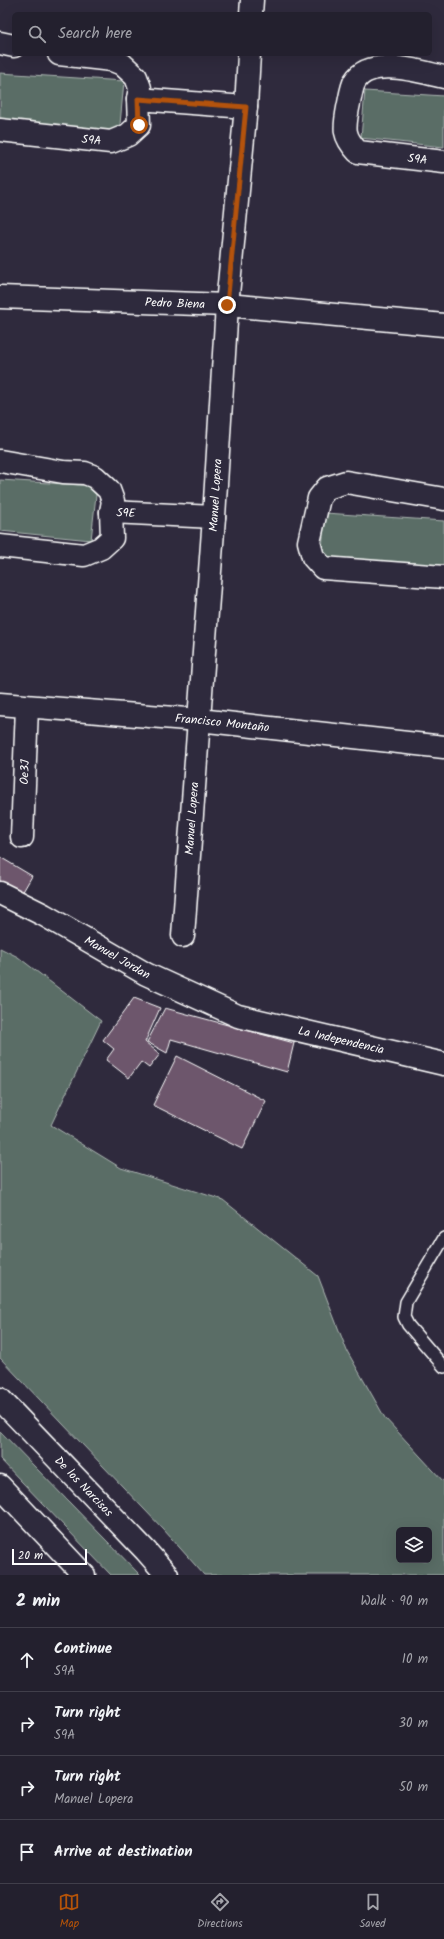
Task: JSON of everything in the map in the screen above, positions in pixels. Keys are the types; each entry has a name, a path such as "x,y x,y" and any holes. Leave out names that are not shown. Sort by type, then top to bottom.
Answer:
{"street":[{"path":"251,12 252,0"},
{"path":"0,43 12,46"},
{"path":"77,56 112,60 122,64 136,77 140,88 138,99 246,107"},
{"name":"Manuel Lopera","path":"183,936 200,720 227,305 246,107 249,56"},
{"name":"S9A","path":"444,77 381,67 362,72 354,82 344,126 348,141 358,152 444,162"},
{"name":"S9A","path":"0,130 111,142 128,135 139,125 138,99"},
{"name":"Pedro Biena","path":"0,297 227,305 444,325"},
{"path":"0,461 63,472 85,473 95,477 109,490 113,501 111,512"},
{"path":"444,499 346,482 327,488 319,498 309,542 313,557 323,568 444,577"},
{"name":"S9E","path":"0,546 84,555 101,548 112,538 111,512 214,517"},
{"name":"Francisco Montaño","path":"0,704 200,720 444,748"},
{"name":"Oe3J","path":"22,837 27,707"},
{"name":"Manuel Jordan","path":"0,893 44,915 146,974 238,1016"},
{"name":"La Independencia","path":"238,1016 444,1064"},
{"name":"De los Narcisos","path":"0,1399 146,1550 167,1575"},
{"path":"0,1486 84,1575"}],"lane":[{"path":"444,1238 406,1302 404,1317 408,1325 444,1367"}],"green space":[{"path":"0,73 124,81 119,135 0,123"},
{"path":"365,91 444,96 444,147 361,138"},
{"path":"0,480 97,486 91,540 0,531"},
{"path":"325,513 444,521 444,573 321,561"},
{"path":"0,948 18,957 101,1021 51,1125 121,1168 223,1200 318,1276 347,1351 385,1418 444,1482 444,1575 204,1575 164,1530 0,1358"},
{"path":"0,1431 140,1575 111,1575 0,1459"}],"building":[{"path":"0,857 32,876 21,895 0,882"},
{"path":"134,998 160,1008 145,1042 160,1054 149,1068 141,1062 129,1078 106,1060 114,1049 103,1040"},
{"path":"165,1008 294,1043 287,1072 171,1039 167,1053 147,1042"},
{"path":"177,1056 266,1101 242,1149 153,1105"}],"route":[{"path":"139,125 138,99 216,106 246,107 227,305"}]}
